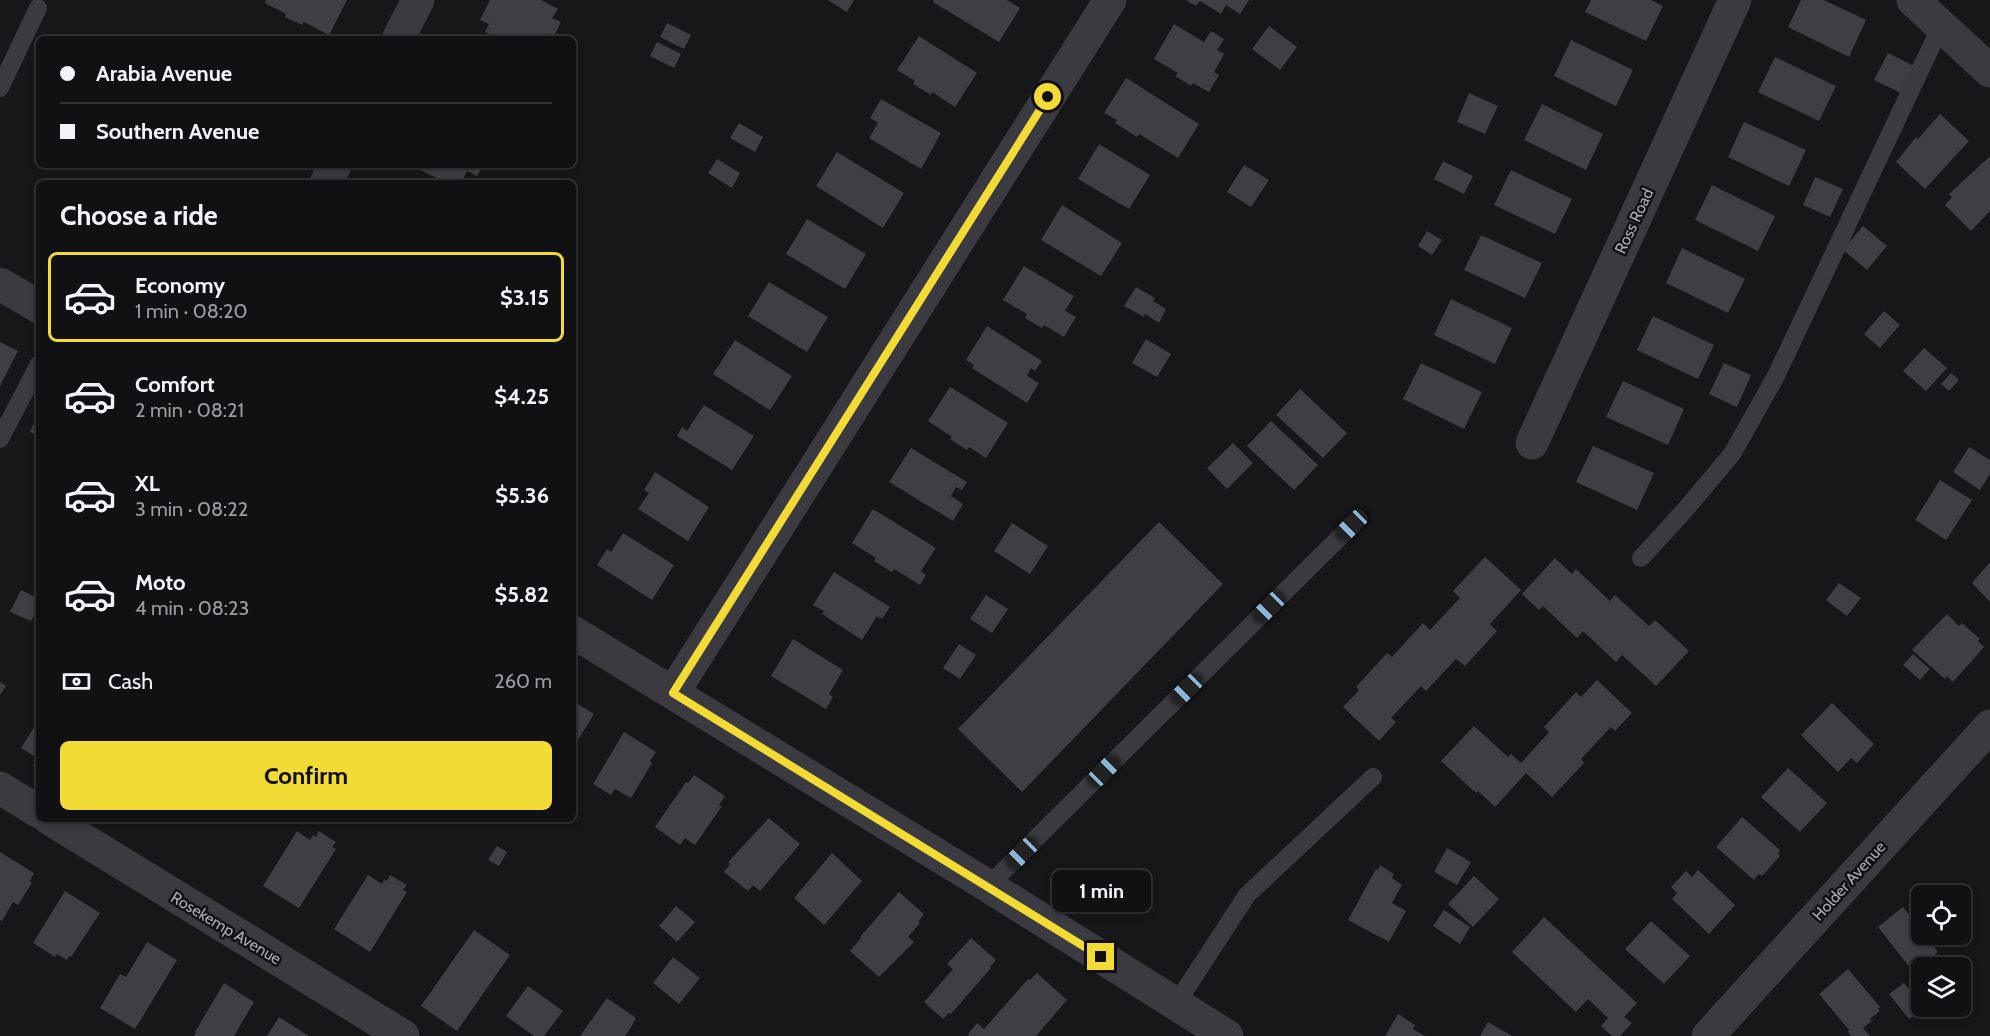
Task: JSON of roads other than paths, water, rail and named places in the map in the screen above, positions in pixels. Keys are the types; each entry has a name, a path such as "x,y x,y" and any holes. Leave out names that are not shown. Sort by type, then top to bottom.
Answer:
{"street":[{"path":"400,36 418,0"},
{"path":"673,693 1110,0"},
{"name":"Ross Road","path":"1532,443 1735,0"},
{"path":"1913,0 1990,71"},
{"path":"0,284 36,305"},
{"path":"576,634 988,886 1227,1036"},
{"name":"Holder Avenue","path":"1708,1036 1990,726"},
{"path":"0,788 36,810"},
{"name":"Rosekemp Avenue","path":"55,822 403,1036"}],"lane":[{"path":"0,88 38,8"},
{"path":"1641,558 1732,454 1776,376 1941,26"},
{"path":"0,439 36,370"},
{"path":"988,886 1352,525"},
{"path":"1176,1004 1247,895 1373,777"}]}
